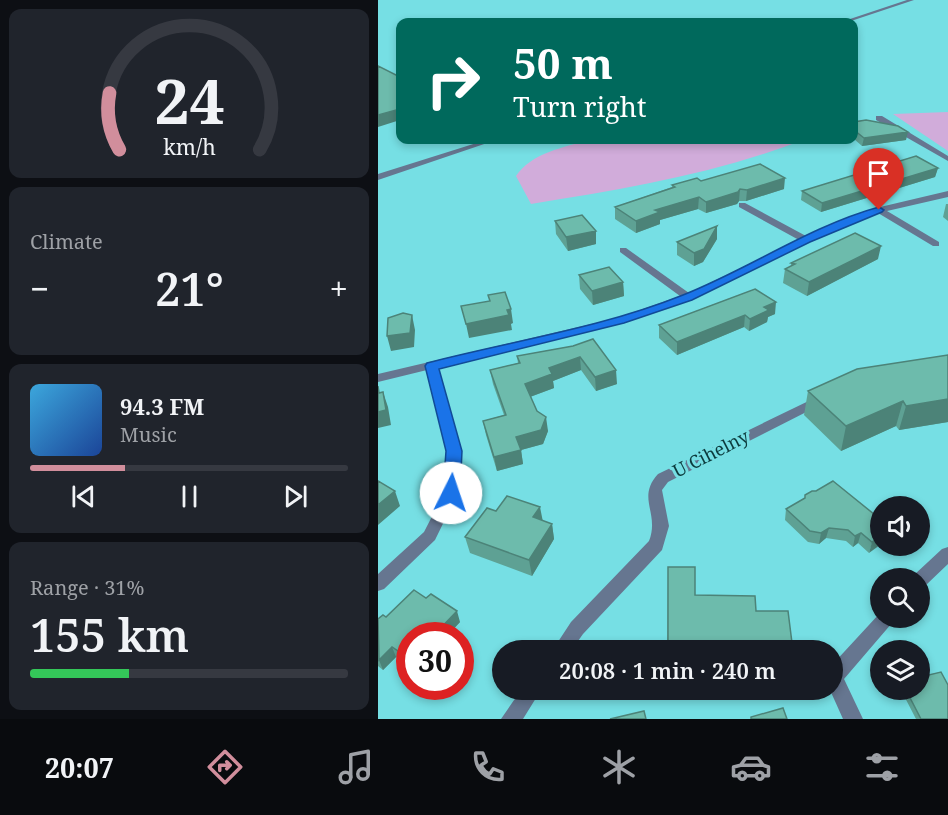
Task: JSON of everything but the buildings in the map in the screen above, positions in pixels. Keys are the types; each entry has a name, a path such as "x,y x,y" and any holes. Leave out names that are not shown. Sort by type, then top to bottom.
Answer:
{"street":[{"path":"856,18 912,0"},
{"path":"879,118 948,159"},
{"path":"378,177 480,144"},
{"path":"378,378 620,321 688,297 806,240 879,210 948,194"},
{"path":"742,205 806,240"},
{"path":"879,210 936,244"},
{"path":"623,250 688,297"},
{"path":"378,584 430,536 451,493 454,451 432,366"},
{"name":"U Cihelny","path":"569,640 577,628 656,545 661,528 653,491 656,484 663,478 823,398"},
{"path":"930,571 948,554"},
{"path":"853,719 834,676 877,628"},
{"path":"511,719 525,700"}],"shaded area":[{"path":"948,112 948,151 893,114"},
{"path":"574,144 792,144 736,162 669,179 531,204 516,176 522,168 539,156"}],"route":[{"path":"451,493 454,451 432,366 620,321 688,297 806,240 879,210"}]}
